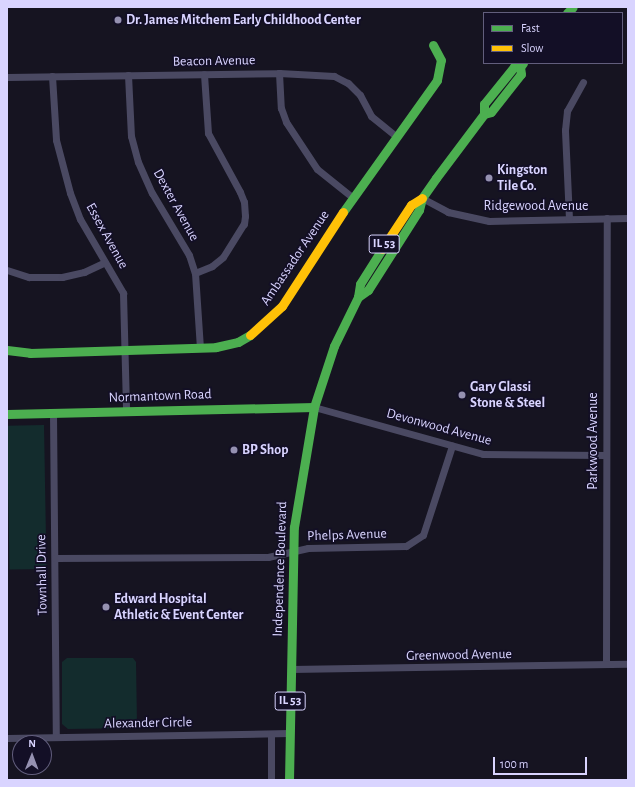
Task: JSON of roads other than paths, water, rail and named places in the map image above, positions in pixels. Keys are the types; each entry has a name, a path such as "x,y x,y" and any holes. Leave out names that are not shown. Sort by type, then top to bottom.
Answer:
{"main road":[{"name":"Ambassador Avenue","path":"7,350 30,353 200,348 238,342 256,332 273,318 352,197 437,80 441,60 434,45"},
{"name":"Independence Boulevard","path":"289,780 293,552 298,491 314,407 332,352 358,297 368,290 419,210 422,198 484,114 491,112 521,74 522,65"},
{"name":"Normantown Road","path":"7,414 314,407"}],"street":[{"name":"Beacon Avenue","path":"7,77 279,73 334,76 348,83 360,95 371,116 396,136"},
{"path":"279,73 281,108 286,122 317,169 352,197"},
{"path":"195,273 212,266 223,257 244,224 245,216 242,197 208,132 204,74"},
{"name":"Dexter Avenue","path":"128,75 131,136 138,162 152,193 189,255 195,273 200,348"},
{"name":"Essex Avenue","path":"52,76 56,140 62,169 80,219 123,293 126,411"},
{"path":"569,219 566,117 583,82"},
{"name":"Ridgewood Avenue","path":"422,198 448,212 469,219 489,221 628,218"},
{"name":"Parkwood Avenue","path":"606,664 607,218"},
{"path":"7,270 29,277 62,277 84,272 105,262"},
{"name":"Devonwood Avenue","path":"314,407 452,446 500,456 606,455"},
{"name":"Townhall Drive","path":"53,413 56,737"},
{"name":"Phelps Avenue","path":"55,558 268,557 308,548 406,546 419,540 427,527 452,446"},
{"name":"Greenwood Avenue","path":"291,669 628,664"},
{"name":"Alexander Circle","path":"7,738 289,733"},
{"path":"271,734 271,780"}],"place":[{"name":"Dr. James Mitchem Early Childhood Center","path":"118,20"},
{"name":"Kingston Tile Co.","path":"489,178"},
{"name":"Gary Glassi Stone & Steel","path":"462,395"},
{"name":"BP Shop","path":"234,450"},
{"name":"Edward Hospital Athletic & Event Center","path":"106,607"}]}
